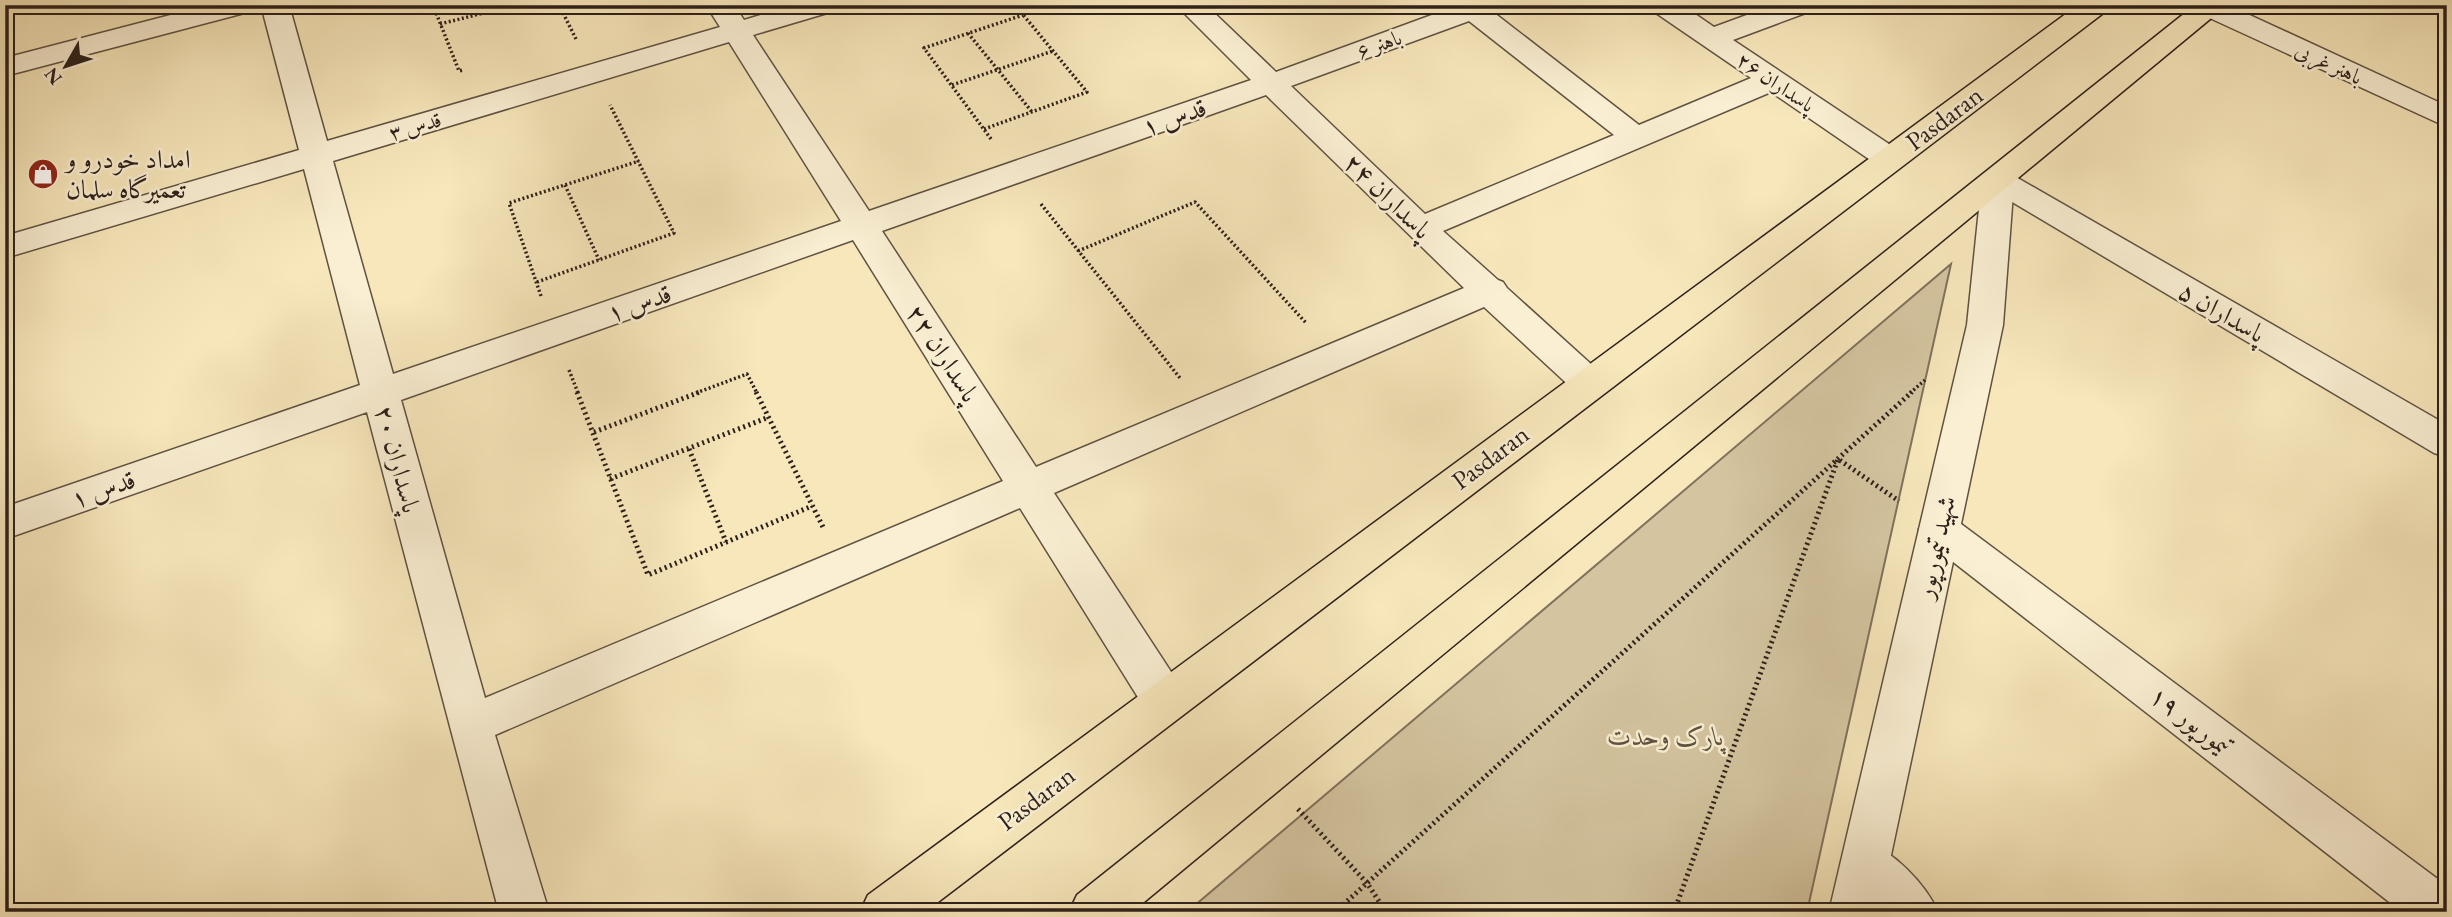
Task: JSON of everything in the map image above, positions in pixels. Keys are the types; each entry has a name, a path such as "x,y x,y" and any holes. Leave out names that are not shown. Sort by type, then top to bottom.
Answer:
{"main road":[{"name":"Pasdaran","path":"885,912 2096,5"},
{"path":"1094,912 2212,6"}],"street":[{"path":"5,67 242,5"},
{"name":"پاسداران ۲۰","path":"275,5 470,725 524,912"},
{"name":"قدس ۳","path":"5,247 593,74 728,18 824,5"},
{"name":"پاسداران ۲۴","path":"1190,5 1420,228 1590,383"},
{"name":"پاسداران ۲۶","path":"1663,5 1890,159"},
{"path":"1711,38 1801,5"},
{"name":"باهنر غربی","path":"2212,6 2447,118"},
{"path":"1479,8 1635,137"},
{"name":"باهنر ۶","path":"1272,83 1479,8"},
{"name":"پاسداران ۲۲","path":"728,18 1165,701"},
{"path":"1420,228 1773,80"},
{"name":"قدس ۱","path":"5,523 1272,83"},
{"name":"پاسداران ۵","path":"1998,180 2447,443"},
{"name":"شهید تیمورپور","path":"1854,912 1985,326 1998,180"},
{"path":"470,725 1491,290"},
{"name":"تیمورپور ۱۹","path":"1939,529 2442,912"},
{"path":"1865,864 1913,912"}],"path":[{"path":"433,5 459,71 472,68"},
{"path":"440,24 515,5"},
{"path":"984,129 1087,92 1015,5"},
{"path":"1023,15 925,48 1015,172 1207,411"},
{"path":"968,33 1032,112"},
{"path":"952,85 1053,51"},
{"path":"537,282 674,233 593,74"},
{"path":"639,162 509,203 554,332 648,575 812,506"},
{"path":"565,185 599,260"},
{"path":"1078,251 1195,202 1336,356"},
{"path":"594,432 747,373 843,567"},
{"path":"1335,912 1926,379"},
{"path":"610,479 769,417"},
{"path":"689,449 726,542"},
{"path":"1838,459 1939,529"},
{"path":"1674,912 1838,459"},
{"path":"1265,774 1367,883 1386,912"}],"green space":[{"name":"پارک وحدت","path":"1951,264 1807,912 1187,912"}],"place":[{"name":"امداد خودرو و تعمیرگاه سلمان","path":"43,174"}]}
